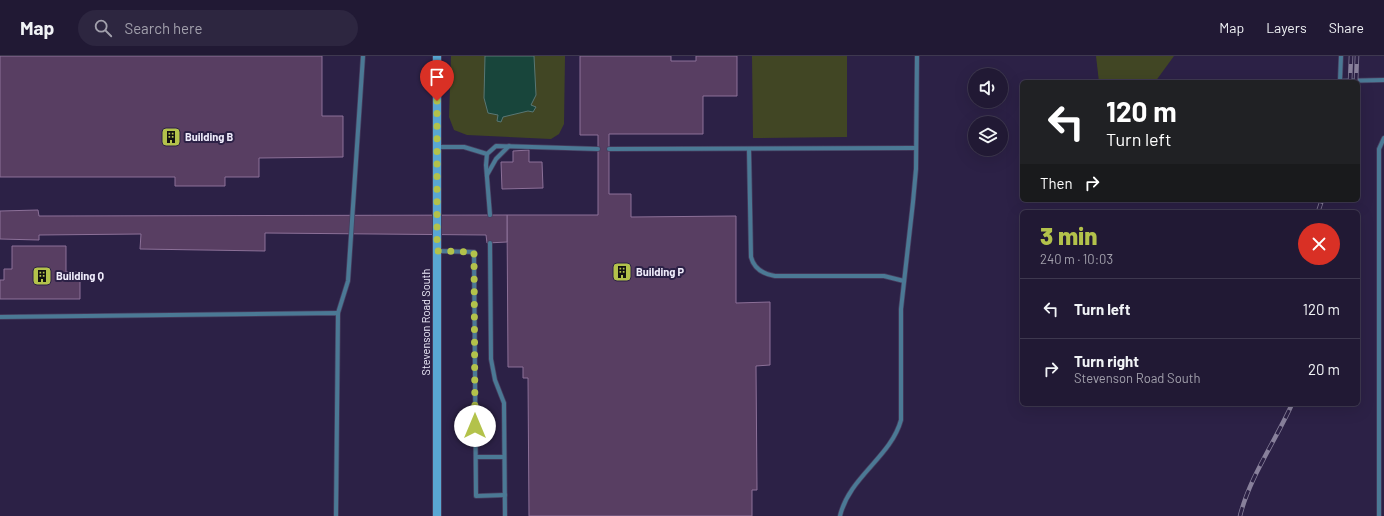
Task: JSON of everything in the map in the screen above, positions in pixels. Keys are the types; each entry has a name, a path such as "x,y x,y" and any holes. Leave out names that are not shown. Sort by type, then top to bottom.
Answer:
{"main road":[{"name":"Stevenson Road South","path":"437,56 437,516"}],"lane":[{"path":"336,516 338,313 348,281 363,56"},
{"path":"840,516 846,499 852,489 886,449 898,431 901,420 901,309 916,170 917,56"},
{"path":"1340,56 1340,80"},
{"path":"1360,81 1384,80"},
{"path":"1379,516 1379,149 1384,138"},
{"path":"490,215 486,165 488,154 496,146 598,149"},
{"path":"487,174 496,159 509,146"},
{"path":"437,147 464,147 488,154"},
{"path":"609,149 915,148"},
{"path":"749,149 751,257 753,264 758,269 765,274 775,276 884,276 904,280"},
{"path":"490,243 491,359 494,380 504,403 505,516"},
{"path":"437,251 474,252 476,496 505,495"},
{"path":"0,317 338,313"},
{"path":"476,457 504,457"}],"shaded area":[{"path":"451,56 565,56 564,124 559,134 551,139 467,135 454,130 449,117"},
{"path":"485,56 534,56 536,95 531,105 536,107 533,112 528,111 503,117 501,122 497,121 498,115 488,113 484,98"},
{"path":"752,56 847,56 847,137 753,138"},
{"path":"1096,56 1174,56 1156,80 1099,80"}],"building":[{"name":"Building B","path":"0,56 322,56 322,116 343,116 343,157 259,158 259,177 225,177 225,186 175,186 175,177 0,177"},
{"name":"Building P","path":"580,56 671,56 671,61 696,61 696,56 737,56 737,96 703,96 703,134 609,134 609,194 631,194 631,217 736,216 736,303 770,302 770,365 756,366 757,490 752,490 752,516 529,516 528,378 523,378 523,367 508,367 507,215 598,215 598,135 580,135"},
{"path":"529,150 529,162 542,162 543,188 502,189 501,162 513,162 513,151"},
{"path":"38,210 39,216 507,215 507,242 487,243 486,235 265,233 265,251 140,249 141,234 39,235 39,240 0,239 0,211"},
{"name":"Building Q","path":"12,246 66,246 66,272 80,272 80,299 0,299 0,280 4,280 4,269 12,269"}],"railway":[{"path":"1350,80 1351,56"},
{"path":"1356,80 1357,56"},
{"path":"1319,210 1321,202"},
{"path":"1240,516 1244,501 1256,473 1291,406"}],"place":[{"name":"Building B","path":"171,137"},
{"name":"Building P","path":"622,272"},
{"name":"Building Q","path":"42,276"}],"route":[{"path":"437,101 437,251 474,252 475,426"}]}
